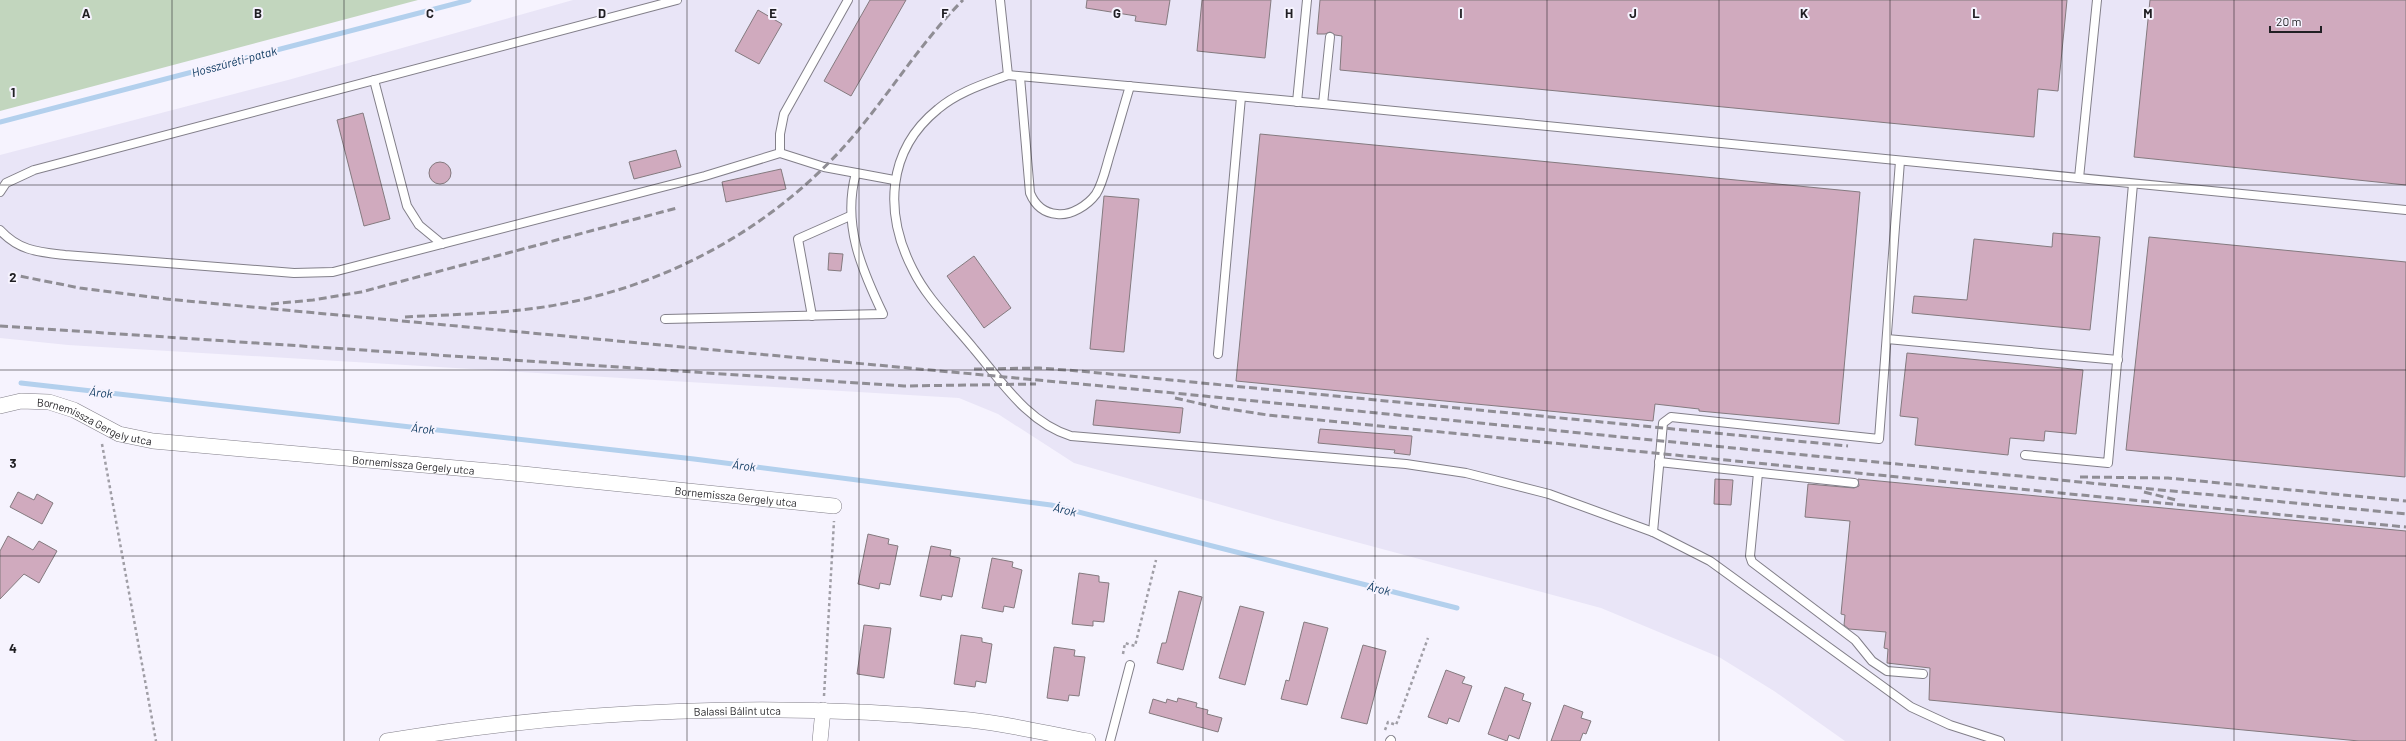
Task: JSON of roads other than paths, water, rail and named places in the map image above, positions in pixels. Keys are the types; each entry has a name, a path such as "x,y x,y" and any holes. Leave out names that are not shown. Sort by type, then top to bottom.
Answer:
{"street":[{"name":"Bornemissza Gergely utca","path":"0,406 22,401 49,402 74,410 119,434 153,441 523,474 834,506"},
{"name":"Balassi Bálint utca","path":"386,741 456,729 639,713 823,710 971,720 1088,741"},
{"path":"820,741 823,710"}],"lane":[{"path":"0,192 6,183 34,170 677,0"},
{"path":"780,153 780,134 784,114 848,0"},
{"path":"1000,0 1008,75"},
{"path":"1297,102 1307,0"},
{"path":"2079,178 2098,0"},
{"path":"1323,104 1330,37"},
{"path":"2000,741 1950,725 1911,707 1710,561 1653,532 1549,494 1466,473 1406,464 1071,436 1060,433 1043,423 1016,398 926,291 913,271 898,225 894,180 907,142 937,109 975,87 1008,75 1323,104 2406,210"},
{"path":"1020,76 1030,193 1034,202 1041,208 1050,213 1062,215 1075,211 1088,203 1096,193 1104,176 1130,86"},
{"path":"374,80 407,206 419,225 442,244"},
{"path":"1218,354 1241,97"},
{"path":"0,230 10,241 32,250 65,255 294,273 333,272 705,176 780,153 824,167 894,180"},
{"path":"1653,532 1663,422 1671,416 1880,439 1900,161"},
{"path":"665,319 883,314 865,276 850,216 852,188 856,173"},
{"path":"2025,455 2108,463 2133,184"},
{"path":"812,316 798,239 850,216"},
{"path":"1886,339 2118,360"},
{"path":"1659,462 1854,483"},
{"path":"1758,473 1750,556 1752,562 1855,640 1872,661 1887,671 1923,674"},
{"path":"1110,741 1130,666"}],"waterway":[{"name":"Hosszúréti-patak","path":"0,122 469,0"},
{"name":"Árok","path":"21,383 694,459 1051,505 1457,608"}],"railway":[{"path":"405,317 503,312 561,304 601,295 639,283 677,268 713,250 748,229 781,205 812,179 857,132 931,36 963,0"},
{"path":"271,304 313,300 361,292 677,208"},
{"path":"9,274 80,288 166,299 1102,386 2406,514"},
{"path":"0,326 904,386 1036,384"},
{"path":"974,369 1040,368 1079,371 1848,446"},
{"path":"1175,398 1215,407 1268,415 2406,527"},
{"path":"2080,477 2168,478 2406,501"},
{"path":"2144,492 2176,500"}]}
